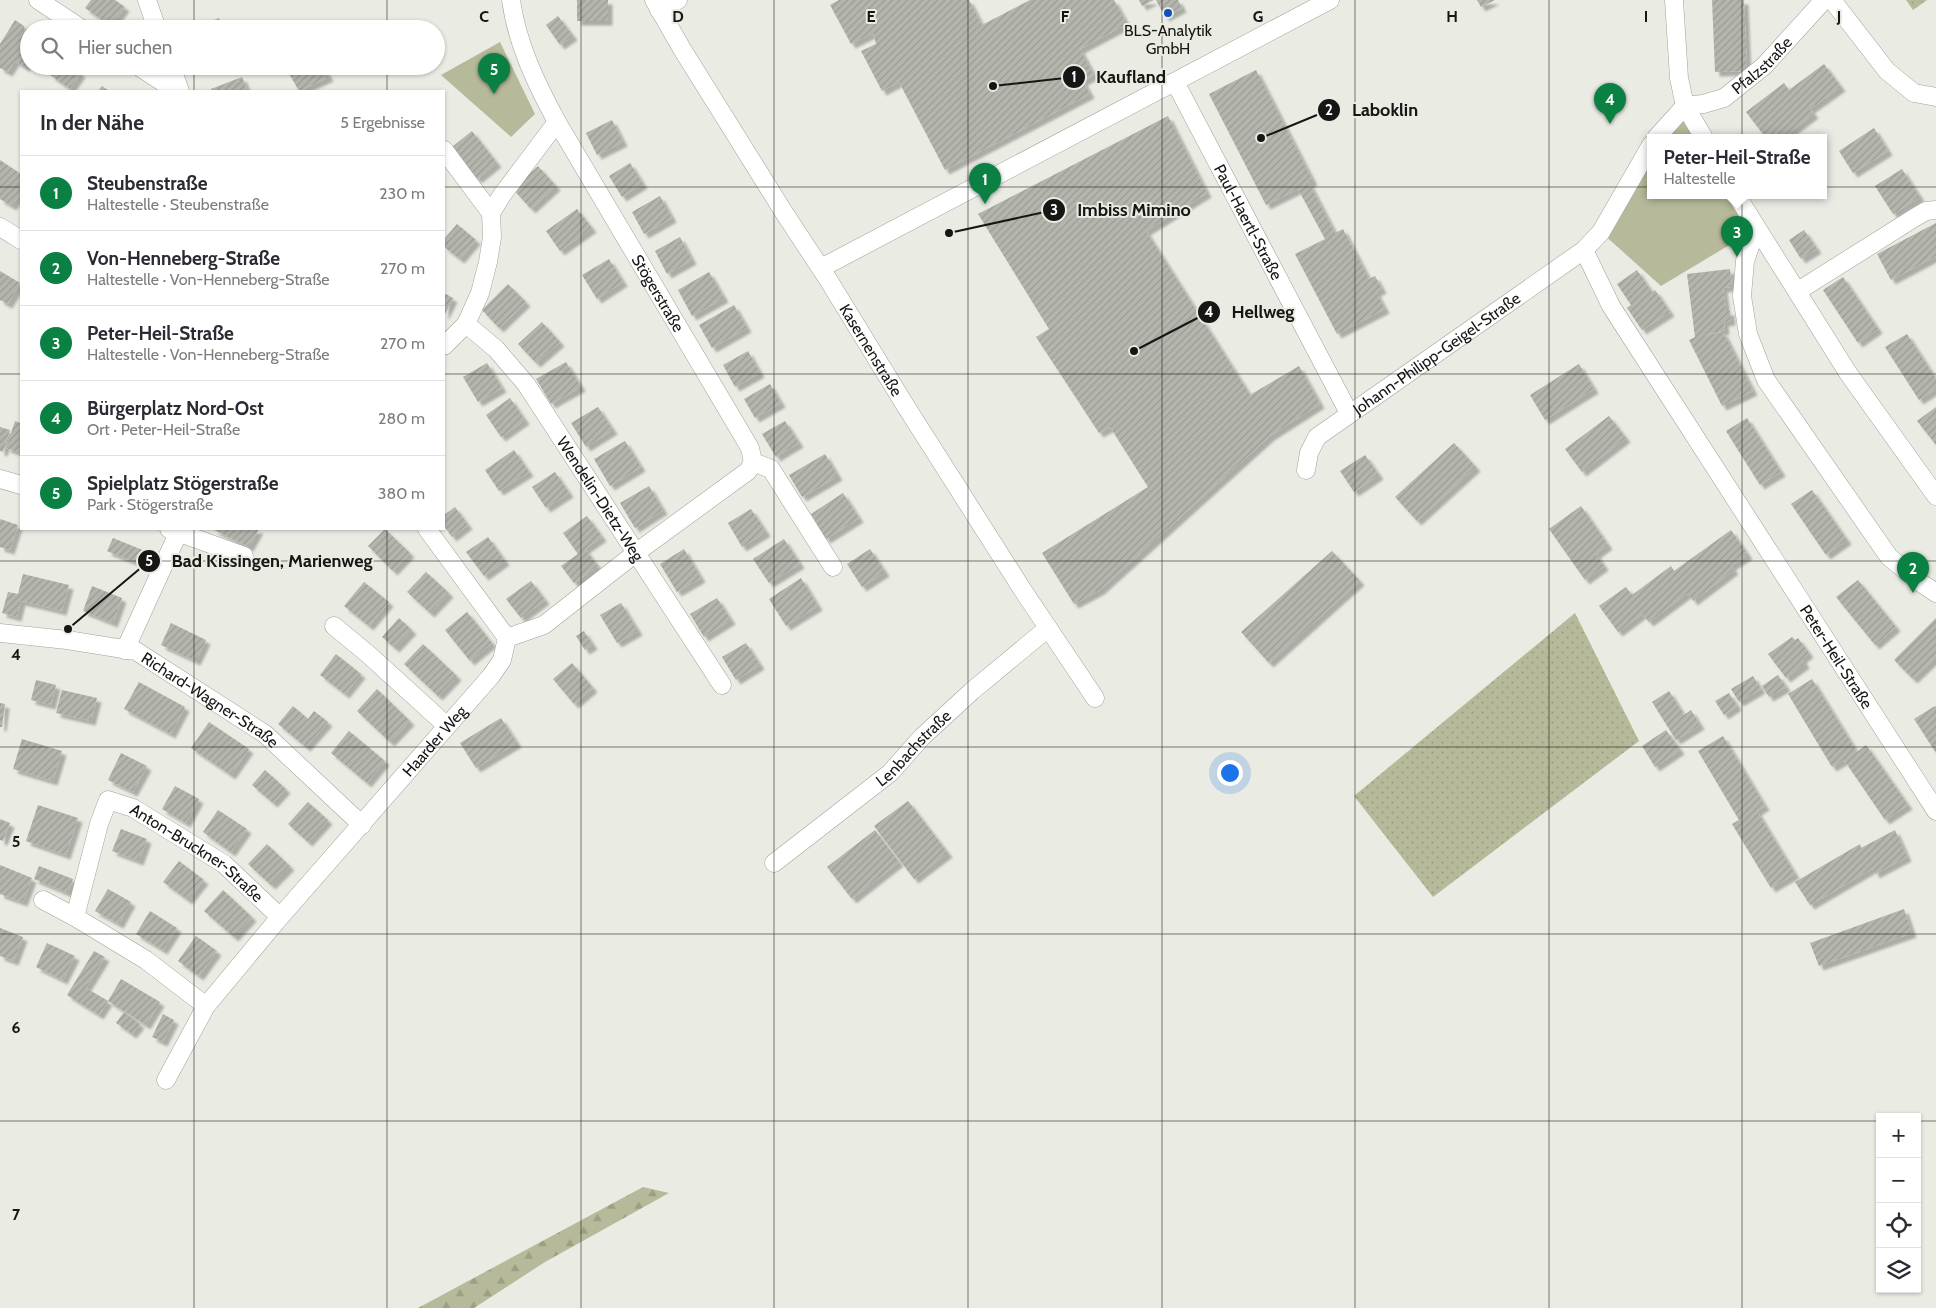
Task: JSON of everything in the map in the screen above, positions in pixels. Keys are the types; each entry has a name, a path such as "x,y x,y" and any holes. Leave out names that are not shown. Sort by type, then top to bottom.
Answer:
{"street":[{"path":"38,0 68,20"},
{"path":"147,0 154,20"},
{"name":"Stögerstraße","path":"511,0 520,42 537,85 557,122 747,442 752,462"},
{"path":"657,5 678,0"},
{"path":"820,268 1330,0"},
{"path":"1674,0 1680,78 1685,106 1702,134"},
{"name":"Pfalzstraße","path":"1685,106 1703,104 1724,98 1764,66 1824,0"},
{"path":"1832,0 1887,71 1914,93 1936,97"},
{"name":"Kasernenstraße","path":"657,5 682,49 905,405 1094,698"},
{"path":"152,75 176,90"},
{"path":"174,75 178,90"},
{"name":"Paul-Haertl-Straße","path":"1175,82 1349,413"},
{"path":"1660,134 1685,106"},
{"path":"445,345 466,324 480,293 492,237 491,213 502,195 557,122"},
{"path":"445,151 491,213"},
{"path":"1584,250 1601,232 1647,152"},
{"path":"1739,199 1756,229 1798,291 1848,374 1936,496"},
{"path":"1798,291 1914,218 1926,211 1936,210"},
{"path":"0,227 20,239"},
{"path":"1756,229 1745,261 1742,296 1748,334 1766,380 1889,557 1936,593"},
{"name":"Johann-Philipp-Geigel-Straße","path":"1306,470 1309,454 1317,437 1584,250"},
{"name":"Peter-Heil-Straße","path":"1584,250 1611,306 1936,811"},
{"name":"Wendelin-Dietz-Weg","path":"466,324 496,349 526,384 722,685"},
{"path":"428,530 507,638 544,625 637,552 748,471 752,462 772,469 832,566"},
{"path":"0,479 20,485"},
{"path":"125,650 176,530 244,556"},
{"path":"334,626 447,726"},
{"name":"Lenbachstraße","path":"774,863 890,773 922,737 972,691 1048,628"},
{"name":"Richard-Wagner-Straße","path":"0,633 67,640 136,651 265,734 362,825"},
{"name":"Haarder Weg","path":"166,1080 206,1006 280,917 491,676 502,660 507,638"},
{"name":"Anton-Bruckner-Straße","path":"76,917 99,824 108,800 133,808 224,864 280,917"},
{"path":"43,900 76,917 146,960 206,1006"}],"green space":[{"path":"1906,0 1927,0 1913,10"},
{"path":"500,42 535,114 511,137 441,75 445,75 445,73"},
{"path":"1685,106 1702,134 1660,134"},
{"path":"1647,152 1647,199 1739,199 1756,229 1661,286 1601,232"},
{"path":"1575,613 1639,741 1433,897 1354,796"},
{"path":"643,1187 669,1193 545,1262 474,1308 418,1308"}],"building":[{"path":"91,0 115,0 125,7 115,20 102,20 85,8"},
{"path":"577,0 608,0 608,21 577,21"},
{"path":"839,0 969,0 982,25 1030,0 1114,0 1127,24 1080,49 1094,75 1083,81 1090,94 945,170 899,82 882,91 861,51 876,44 873,33 851,44 830,5"},
{"name":"BLS-Analytik GmbH","path":"1139,0 1154,0 1142,6"},
{"name":"BLS-Analytik GmbH","path":"1156,0 1178,0 1182,8 1165,17"},
{"path":"1477,0 1495,0 1481,7"},
{"path":"1712,0 1744,0 1747,71 1715,72"},
{"path":"558,16 573,36 560,45 546,25"},
{"path":"15,20 20,23 20,64 15,61 8,72 0,68 0,44"},
{"path":"1824,64 1841,87 1810,109 1814,114 1787,134 1763,134 1746,112 1784,83 1789,90"},
{"path":"1256,70 1313,181 1309,183 1335,233 1343,229 1369,279 1375,276 1382,289 1376,292 1385,309 1337,334 1295,254 1325,239 1298,189 1266,205 1209,94"},
{"path":"50,75 80,75 70,89"},
{"path":"290,75 328,75 329,77 301,90 298,90"},
{"path":"242,77 248,90 211,90"},
{"path":"102,86 108,90 99,90"},
{"path":"1168,116 1207,193 1146,231 1250,395 1299,366 1320,404 1270,436 1100,590 1074,604 1042,553 1148,487 1110,427 1099,433 1036,337 1049,329 978,214"},
{"path":"612,120 623,142 597,155 586,133"},
{"path":"1874,128 1888,151 1853,173 1839,151"},
{"path":"472,131 497,163 477,179 452,147"},
{"path":"0,160 20,173 20,194 12,206 0,199"},
{"path":"630,163 643,184 622,197 609,176"},
{"path":"538,166 556,186 531,209 513,189"},
{"path":"1902,169 1920,197 1893,214 1875,186"},
{"path":"660,196 672,218 644,234 632,212"},
{"path":"577,209 592,228 560,251 546,231"},
{"path":"1936,223 1936,256 1891,280 1877,254"},
{"path":"457,224 476,240 460,259 445,248 445,238"},
{"path":"1804,230 1817,249 1801,259 1789,240"},
{"path":"680,237 692,260 667,274 655,251"},
{"path":"609,259 623,282 597,299 582,275"},
{"path":"1730,269 1732,287 1723,288 1726,311 1730,311 1731,321 1724,322 1725,330 1701,336 1723,332 1753,391 1722,406 1689,340 1695,337 1687,274"},
{"path":"1637,270 1652,292 1655,290 1670,312 1642,330 1627,308 1631,305 1617,284"},
{"path":"0,271 20,283 8,304 0,300"},
{"path":"709,272 724,298 692,316 678,290"},
{"path":"1843,277 1878,329 1858,343 1823,290"},
{"path":"508,284 526,302 499,328 482,310"},
{"path":"445,294 453,298 445,314"},
{"path":"734,305 747,328 712,348 699,325"},
{"path":"542,322 560,342 536,363 518,344"},
{"path":"1907,334 1936,379 1936,389 1919,400 1885,347"},
{"path":"748,351 760,373 735,387 723,365"},
{"path":"566,362 581,387 551,404 536,379"},
{"path":"487,363 502,388 478,402 463,377"},
{"path":"1579,364 1594,389 1545,420 1530,395"},
{"path":"770,384 781,403 755,418 744,399"},
{"path":"510,398 525,420 501,437 486,415"},
{"path":"598,407 613,430 586,447 571,423"},
{"path":"1936,407 1936,445 1917,421"},
{"path":"1609,416 1626,438 1582,472 1565,449"},
{"path":"1747,418 1781,472 1760,485 1726,431"},
{"path":"15,421 20,423 20,453 6,448"},
{"path":"785,421 799,443 776,457 762,434"},
{"path":"0,427 10,430 3,452 0,451"},
{"path":"625,441 641,467 610,486 594,459"},
{"path":"1454,443 1476,467 1417,521 1395,497"},
{"path":"514,450 529,472 499,491 485,470"},
{"path":"825,454 838,476 802,497 789,475"},
{"path":"1365,455 1379,475 1354,492 1340,471"},
{"path":"555,472 569,493 546,508 532,487"},
{"path":"649,486 663,510 635,528 620,503"},
{"path":"1812,490 1847,540 1826,555 1791,504"},
{"path":"843,493 859,518 826,539 811,514"},
{"path":"1581,506 1608,545 1596,554 1604,566 1585,580 1549,529"},
{"path":"455,507 468,525 452,537 445,527 445,514"},
{"path":"751,509 766,532 742,547 728,523"},
{"path":"587,516 602,537 585,549 598,566 574,583 561,566 578,554 563,533"},
{"path":"0,519 18,525 10,550 0,547"},
{"path":"214,530 258,530 249,547"},
{"path":"386,530 410,553 393,571 368,546"},
{"path":"1731,530 1748,555 1731,566 1734,570 1693,601 1688,593 1649,622 1642,614 1618,632 1599,606 1626,587 1632,595 1671,566 1674,571"},
{"path":"488,537 505,561 484,576 466,552"},
{"path":"113,538 145,551 140,564 107,551"},
{"path":"784,539 800,564 769,583 753,559"},
{"path":"684,549 701,578 677,592 660,564"},
{"path":"870,549 885,572 862,587 847,564"},
{"path":"1332,551 1360,581 1269,663 1241,632"},
{"path":"426,572 449,593 430,613 407,592"},
{"path":"23,574 69,585 62,611 21,601 17,617 2,613 8,592 18,594"},
{"path":"801,578 818,606 786,626 769,599"},
{"path":"1858,580 1896,627 1875,645 1836,597"},
{"path":"531,581 545,600 521,618 506,599"},
{"path":"364,582 389,602 369,626 344,606"},
{"path":"92,586 122,598 113,623 83,611"},
{"path":"717,598 731,620 704,637 690,614"},
{"path":"621,603 638,631 617,643 600,615"},
{"path":"467,612 492,643 470,661 445,630"},
{"path":"399,618 412,630 395,648 382,637"},
{"path":"1936,618 1936,657 1913,679 1894,660"},
{"path":"171,623 206,640 196,661 161,645"},
{"path":"584,631 593,645 585,650 576,636"},
{"path":"1792,637 1795,640 1798,638 1809,653 1802,659 1805,664 1786,678 1768,654"},
{"path":"746,643 760,665 736,680 722,657"},
{"path":"423,644 457,676 438,696 404,664"},
{"path":"336,654 361,674 345,694 320,675"},
{"path":"572,663 593,688 574,704 553,679"},
{"path":"1778,675 1786,687 1769,697 1762,686"},
{"path":"1753,676 1761,689 1739,702 1731,689"},
{"path":"1812,679 1857,752 1866,745 1908,805 1885,820 1844,760 1832,767 1788,694"},
{"path":"36,680 56,685 51,705 31,700"},
{"path":"139,682 185,707 171,734 124,709"},
{"path":"377,689 410,721 390,742 357,711"},
{"path":"62,690 97,698 91,721 56,713"},
{"path":"1669,691 1684,715 1691,710 1700,725 1676,740 1652,702"},
{"path":"1729,693 1737,706 1724,715 1715,701"},
{"path":"0,703 5,704 2,727 0,727"},
{"path":"293,706 308,719 314,711 328,722 306,747 278,724"},
{"path":"1936,707 1936,753 1914,719"},
{"path":"501,718 517,743 476,768 460,743"},
{"path":"209,722 249,749 231,775 191,748"},
{"path":"1666,730 1680,750 1655,767 1642,746"},
{"path":"349,731 385,761 367,783 331,753"},
{"path":"1723,736 1765,806 1757,811 1795,874 1771,888 1732,824 1739,820 1698,751"},
{"path":"22,739 62,751 53,781 13,769"},
{"path":"121,753 147,766 133,792 108,780"},
{"path":"265,770 286,789 273,803 252,785"},
{"path":"175,786 199,799 186,823 162,809"},
{"path":"908,801 948,853 914,879 874,826"},
{"path":"308,802 328,820 308,842 288,824"},
{"path":"38,805 78,818 66,855 26,841"},
{"path":"218,810 247,829 231,852 203,832"},
{"path":"0,819 10,823 3,841 0,840"},
{"path":"121,829 147,839 139,861 112,851"},
{"path":"875,830 899,862 852,899 827,867"},
{"path":"1895,830 1907,857 1875,874 1873,868 1810,905 1795,882 1860,844 1861,848"},
{"path":"267,844 290,866 271,885 248,864"},
{"path":"179,861 204,880 188,900 163,882"},
{"path":"0,865 32,878 23,902 0,894"},
{"path":"39,866 73,879 68,893 34,879"},
{"path":"108,889 131,902 119,924 95,911"},
{"path":"223,890 252,917 234,937 204,911"},
{"path":"1904,909 1912,933 1819,966 1810,943"},
{"path":"150,911 177,928 163,950 136,934"},
{"path":"0,928 23,937 14,961 0,956"},
{"path":"196,936 217,951 199,976 178,961"},
{"path":"47,943 75,956 63,980 36,967"},
{"path":"94,951 105,957 86,988 108,1001 99,1015 67,995"},
{"path":"121,979 160,1002 146,1025 108,1001"},
{"path":"124,1012 140,1024 132,1034 116,1023"},
{"path":"163,1014 174,1020 163,1042 152,1037"}],"place":[{"name":"BLS-Analytik GmbH","path":"1168,13"},
{"name":"Kaufland","path":"993,86"},
{"name":"Spielplatz Stögerstraße","path":"494,94"},
{"name":"Bürgerplatz Nord-Ost","path":"1610,124"},
{"name":"Laboklin","path":"1261,138"},
{"name":"Steubenstraße","path":"985,204"},
{"name":"Imbiss Mimino","path":"949,233"},
{"name":"Peter-Heil-Straße","path":"1737,257"},
{"name":"Hellweg","path":"1134,351"},
{"name":"Von-Henneberg-Straße","path":"1913,593"},
{"name":"Bad Kissingen, Marienweg","path":"68,629"}]}
